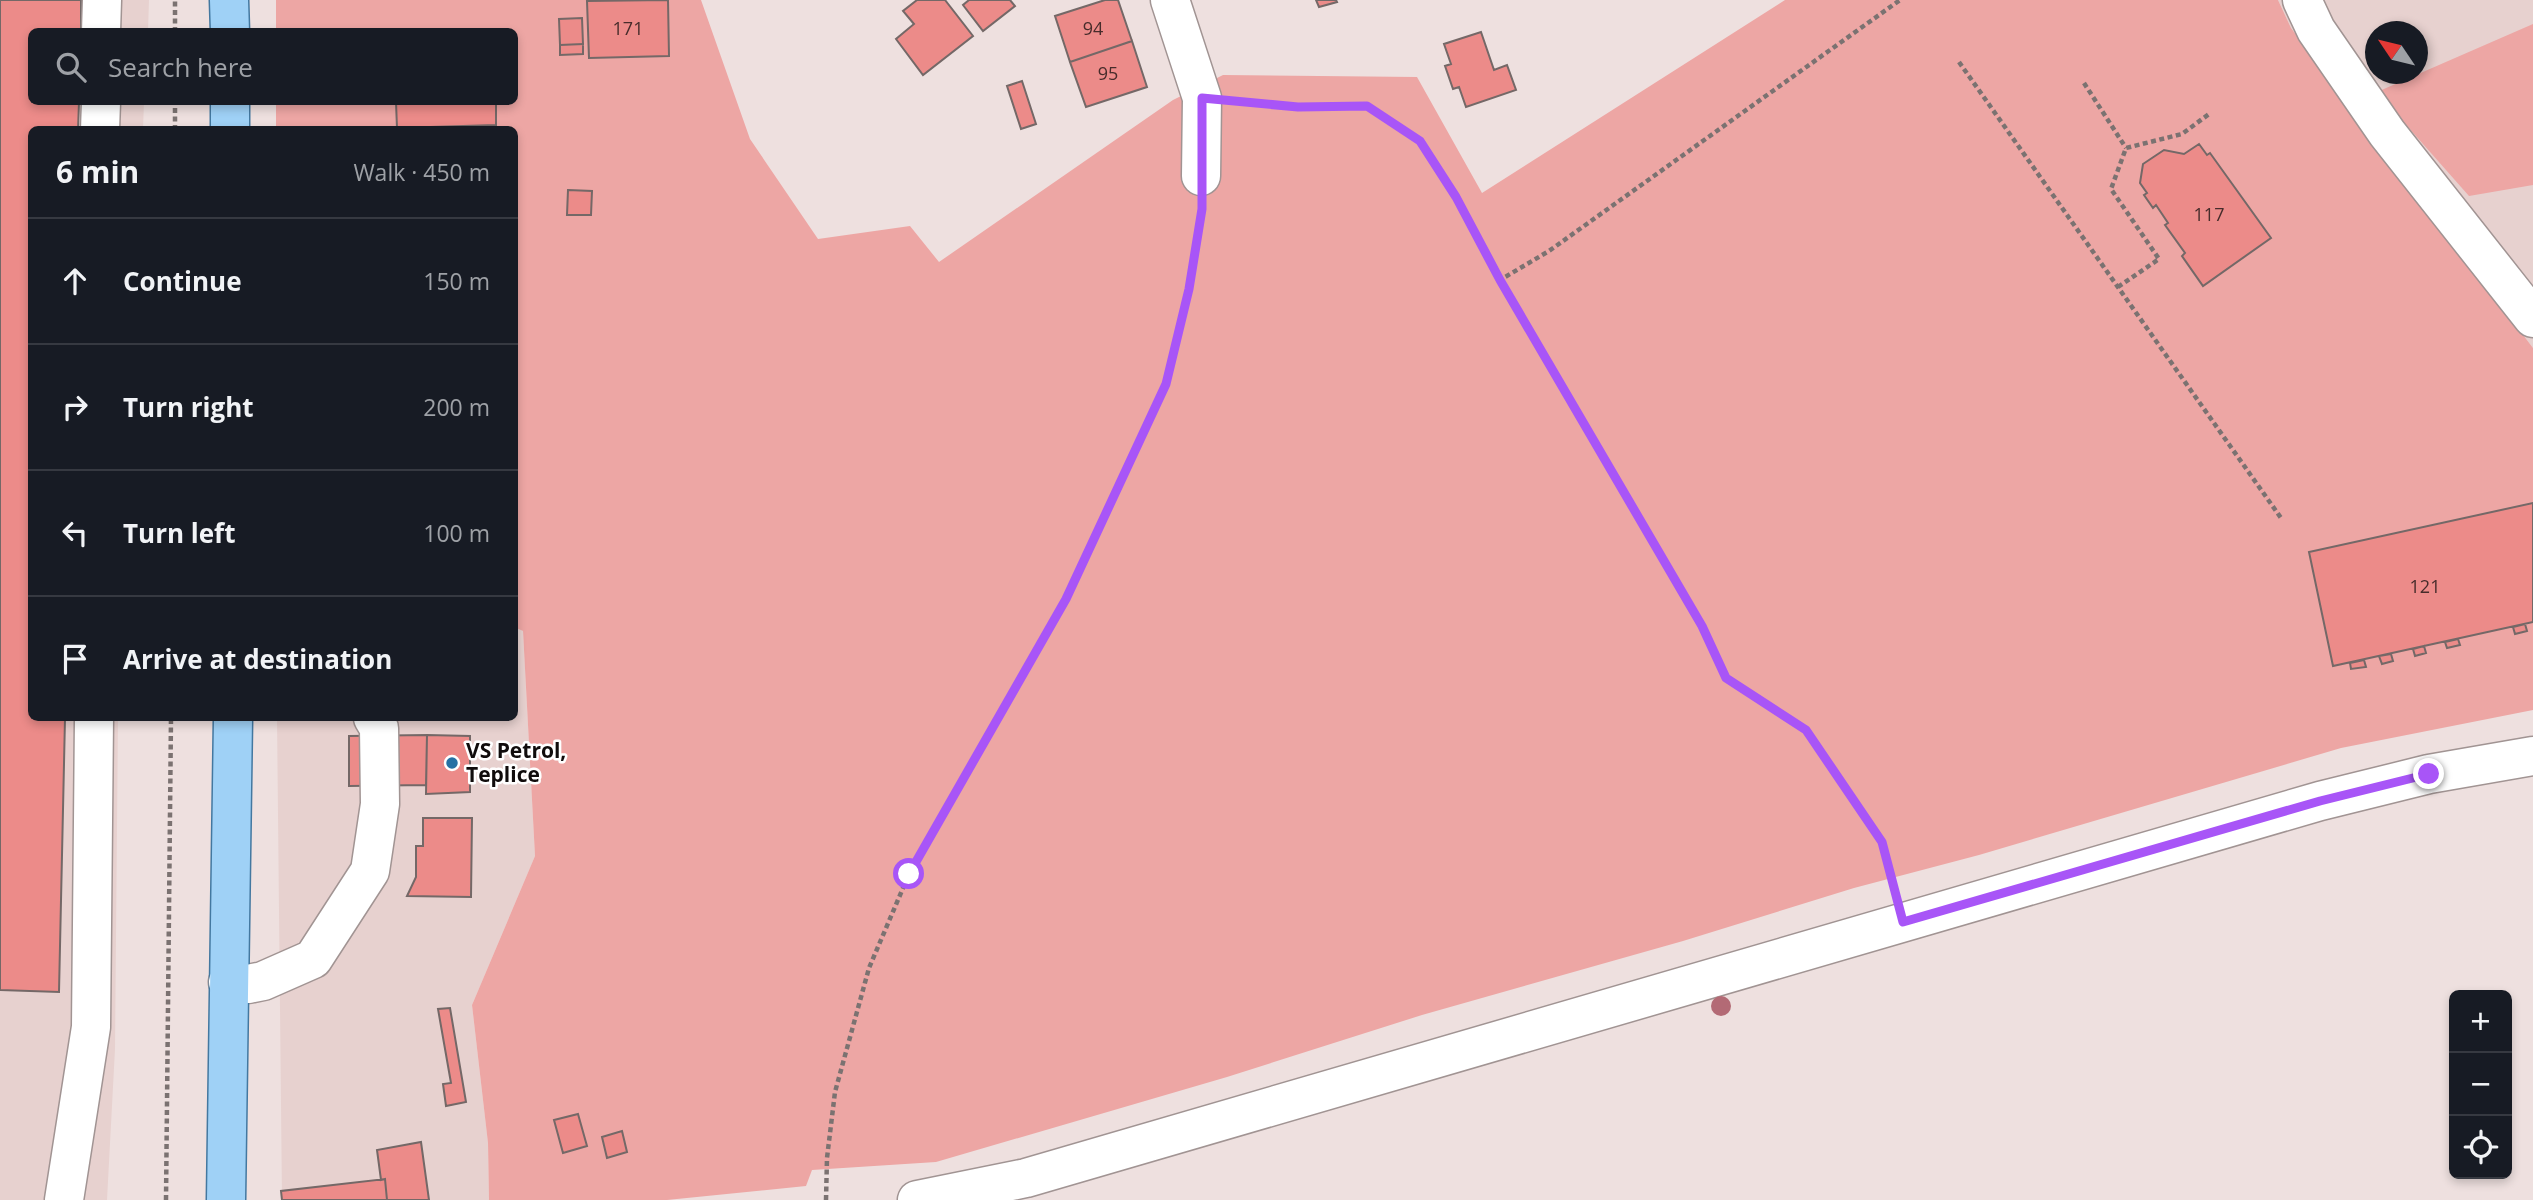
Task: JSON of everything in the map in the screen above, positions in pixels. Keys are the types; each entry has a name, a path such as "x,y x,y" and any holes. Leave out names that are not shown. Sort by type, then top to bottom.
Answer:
{"main road":[{"path":"229,0 230,28"},
{"path":"230,105 230,126"},
{"path":"226,1200 233,721"}],"street":[{"path":"102,0 102,28"},
{"path":"1170,0 1202,98 1201,176"},
{"path":"2302,0 2316,30 2387,133 2533,318"},
{"path":"100,126 101,105"},
{"path":"64,1200 91,1027 94,721"},
{"path":"228,982 263,982 313,960 370,871 380,804 379,728 375,721"},
{"path":"917,1200 1026,1178 2320,801 2429,774 2533,756"}],"path":[{"path":"175,0 175,28"},
{"path":"1500,280 1549,251 1900,0"},
{"path":"1959,62 2281,518"},
{"path":"2084,83 2126,148"},
{"path":"1202,98 1298,107 1367,106 1420,141 1456,197 1500,280 1702,626 1726,678 1806,730 1882,842 1903,922"},
{"path":"175,105 175,126"},
{"path":"2126,148 2182,134 2210,114"},
{"path":"2118,287 2159,259 2111,189 2126,148"},
{"path":"826,1200 827,1158 835,1092 869,968 909,874 1066,599 1166,384 1189,289 1202,209 1201,176"},
{"path":"166,1200 172,721"}],"shaded area":[{"path":"0,0 149,0 148,28 28,28 28,105 144,105 143,126 28,126 28,721 118,721 115,1049 107,1200 0,1200"},
{"path":"276,0 701,0 750,139 818,239 910,226 939,262 1173,100 1223,75 1417,77 1482,193 1785,0 2278,0 2291,28 2533,348 2533,710 2341,748 1422,1015 1227,1077 936,1162 812,1170 806,1186 667,1200 489,1200 488,1143 472,1005 535,856 523,631 518,629 518,126 276,126 276,105 518,105 518,28 276,28"},
{"path":"2278,0 2533,0 2533,348 2291,28"},
{"path":"2533,24 2533,185 2469,196 2377,92 2395,84 2428,84 2428,70"},
{"path":"518,628 523,631 535,856 472,1005 488,1143 489,1200 282,1200 277,721 518,721"}],"building":[{"path":"0,0 81,0 81,28 28,28 28,105 79,105 78,126 28,126 28,721 65,721 59,992 0,990"},
{"path":"668,0 669,56 589,58 587,1"},
{"path":"917,0 945,0 973,36 923,75 896,39 914,24 903,11"},
{"path":"969,0 1010,0 1015,6 983,31 963,5"},
{"path":"1105,0 1118,0 1132,41 1070,62 1055,16"},
{"path":"1316,0 1336,0 1337,2 1319,7"},
{"path":"582,18 583,44 560,45 559,19"},
{"path":"1481,32 1494,70 1507,65 1516,90 1466,107 1459,87 1453,89 1445,66 1451,64 1444,44"},
{"path":"1132,41 1147,87 1086,107 1070,62"},
{"path":"583,44 583,54 560,55 560,45"},
{"path":"1022,81 1036,124 1021,129 1007,86"},
{"path":"396,105 496,105 496,125 397,126"},
{"path":"2199,144 2207,155 2210,153 2271,238 2203,286 2182,256 2185,253 2165,225 2168,223 2156,205 2153,208 2140,183 2143,164 2164,150 2184,154"},
{"path":"568,190 592,191 591,215 567,215"},
{"path":"2533,503 2533,622 2333,666 2309,552"},
{"path":"2525,624 2527,631 2515,634 2513,627"},
{"path":"2458,639 2460,645 2447,648 2445,642"},
{"path":"2424,646 2426,653 2415,656 2413,649"},
{"path":"2391,654 2393,661 2382,664 2379,656"},
{"path":"2364,660 2366,667 2351,669 2350,663"},
{"path":"427,735 470,736 470,792 426,794"},
{"path":"427,735 426,785 349,786 349,736"},
{"path":"423,818 472,818 471,897 407,896 416,877 416,846 423,846"},
{"path":"450,1008 466,1102 446,1106 443,1084 451,1083 438,1009"},
{"path":"578,1114 587,1146 563,1153 554,1120"},
{"path":"622,1131 627,1152 607,1158 602,1137"},
{"path":"421,1142 429,1200 387,1200 385,1179 381,1180 377,1150"},
{"path":"385,1179 387,1200 282,1200 281,1191"}],"place":[{"name":"VS Petrol, Teplice","path":"452,763"}],"route":[{"path":"909,874 1066,599 1166,384 1189,289 1202,209 1202,98 1298,107 1367,106 1420,141 1456,197 1500,280 1702,626 1726,678 1806,730 1882,842 1903,922 2320,801 2429,774"}]}
